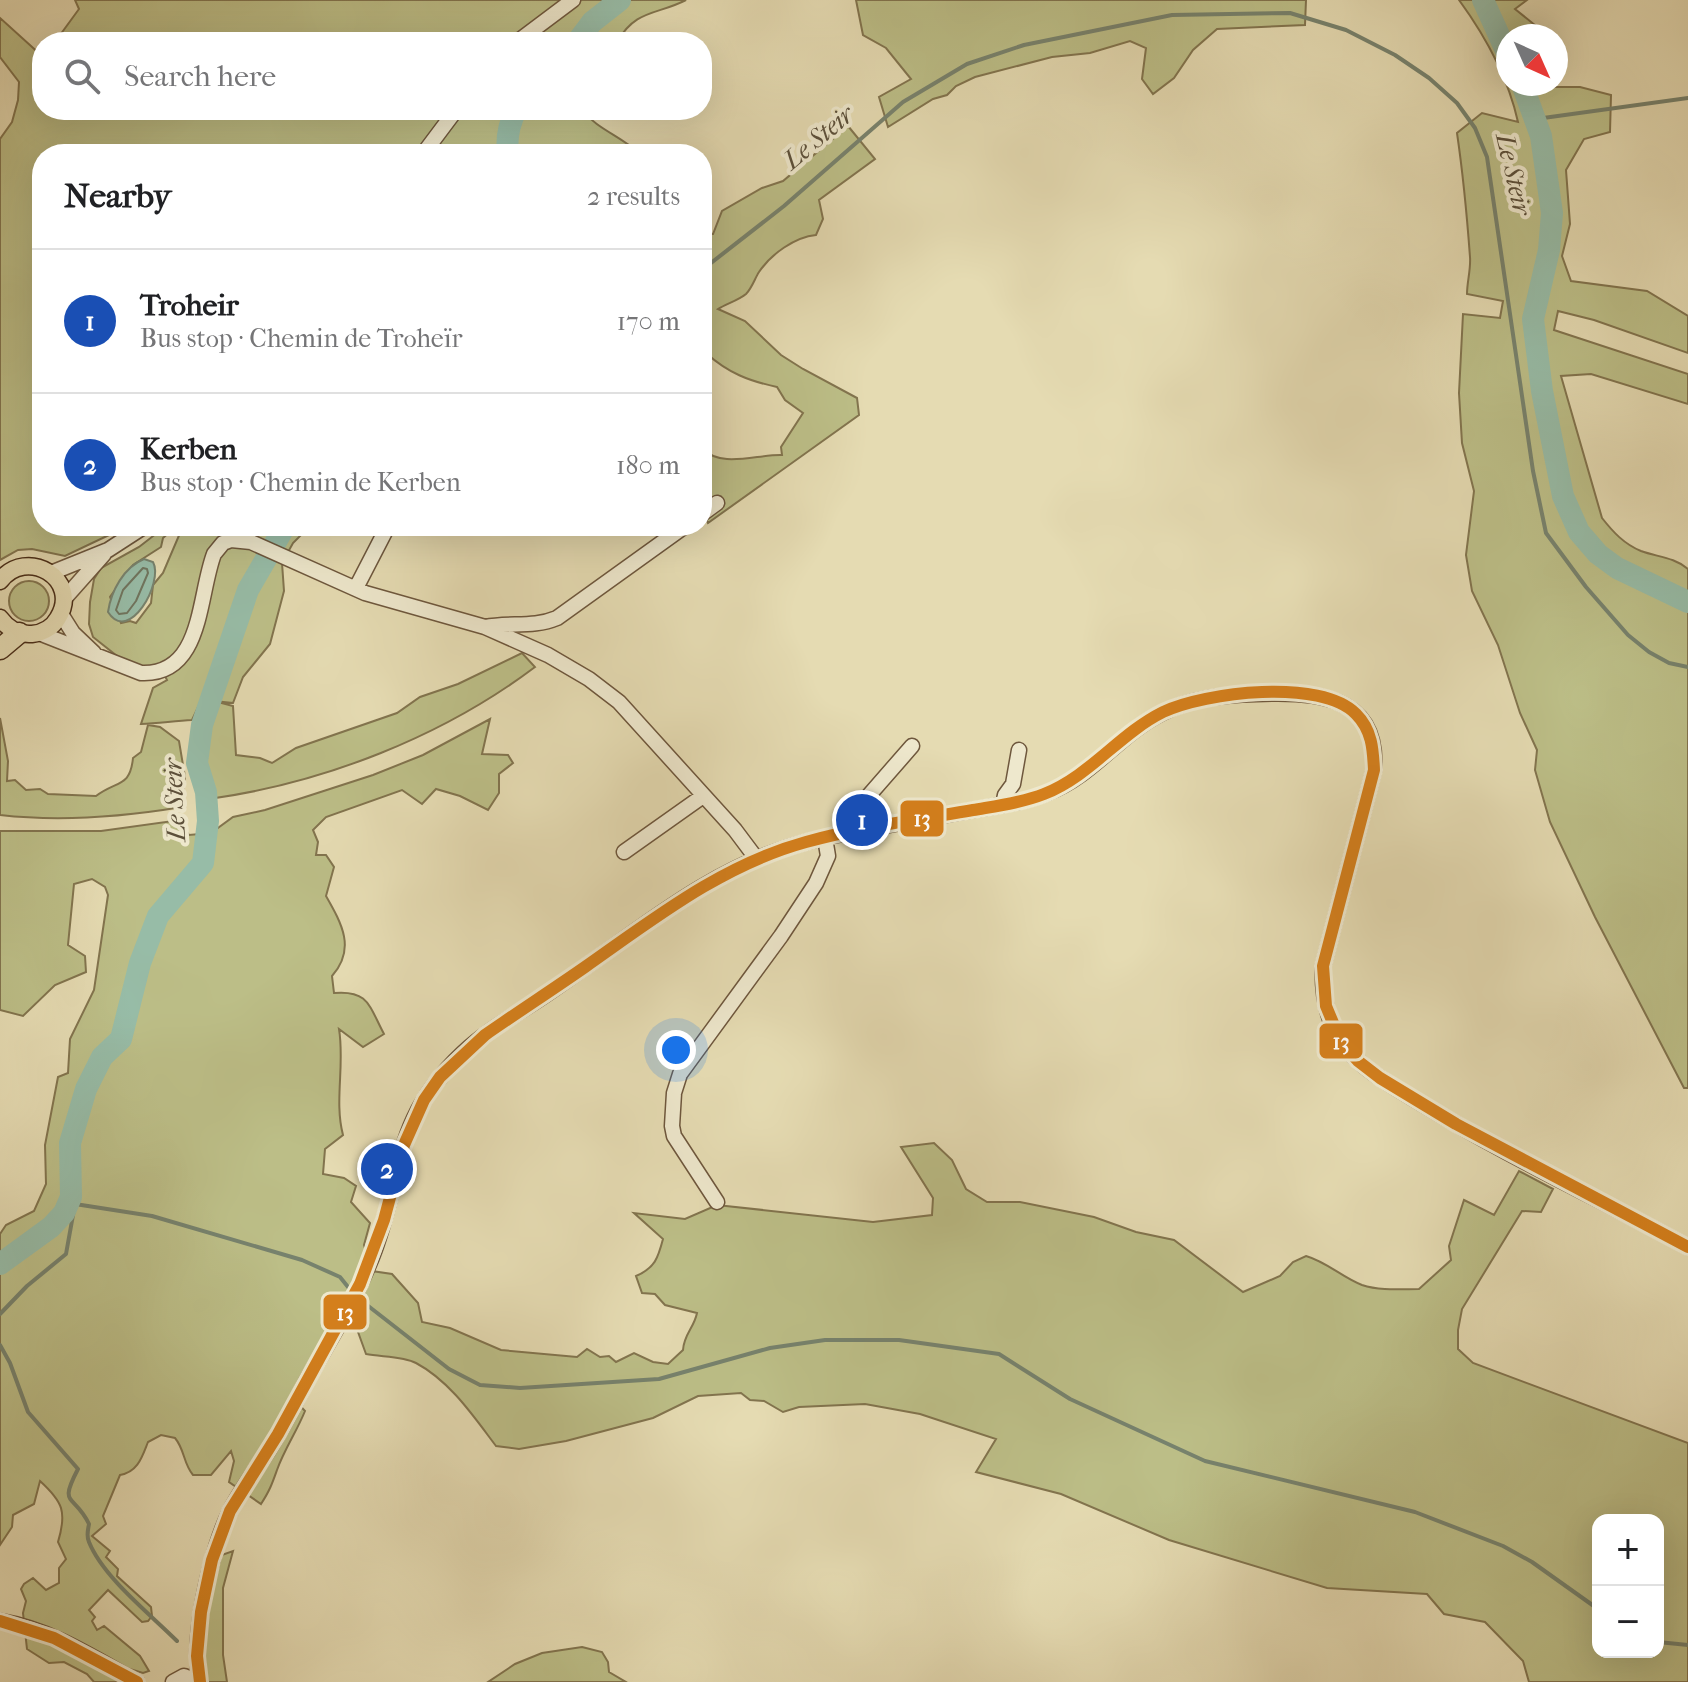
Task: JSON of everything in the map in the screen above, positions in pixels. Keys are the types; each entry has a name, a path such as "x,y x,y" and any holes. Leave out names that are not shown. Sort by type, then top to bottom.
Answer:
{"highway":[{"path":"0,649 12,626"}],"main road":[{"path":"0,581 11,570 21,566 42,567 60,584 62,606 48,629 12,626"}],"street":[{"path":"530,32 573,0"},
{"path":"430,144 448,120"},
{"path":"712,507 717,503"},
{"path":"51,573 108,550 130,536"},
{"path":"356,588 383,536"},
{"path":"485,627 504,623 537,625 557,618 671,536"},
{"path":"12,626 141,673 160,672 174,665 195,630 214,554 223,543 231,540 251,542 356,588 485,627 548,655 605,691 625,709 735,830 756,858"},
{"path":"101,658 79,639 62,606 108,550"},
{"path":"196,1657 179,1679 200,1682 196,1657 210,1565 225,1523 280,1431 368,1266 383,1224 403,1142 425,1096 461,1055 669,906 756,858 852,831 1038,797 1089,770 1145,723 1175,707 1205,698 1303,692 1333,699 1354,711 1369,735 1375,756 1368,797 1323,966 1329,1019 1342,1042 1372,1071 1454,1124 1688,1247"},
{"path":"852,831 851,821 857,809 912,746"},
{"path":"1003,805 1005,795 1013,784 1019,750"},
{"path":"624,852 703,796"},
{"path":"717,1202 674,1136 676,1083 816,883 828,856 825,838"},
{"path":"0,1621 60,1638 137,1682"}],"shaded area":[{"path":"75,0 686,0 640,18 623,32 62,32 79,9"},
{"path":"856,0 1306,0 1305,25 1217,29 1193,50 1174,78 1153,94 1142,79 1146,48 1130,41 1090,53 1052,57 975,77 888,127 879,97 911,79 886,48 863,35"},
{"path":"1459,0 1527,0 1515,9 1534,24 1496,24 1496,60"},
{"path":"0,18 32,47 32,120 592,120 628,144 32,144 32,536 107,536 65,556 32,549 18,550 0,560 0,139 12,122 19,82 0,57"},
{"path":"1568,87 1611,95 1610,132 1584,139 1566,170 1570,224 1562,256 1571,281 1647,291 1688,316 1688,353 1594,320 1558,311 1554,330 1688,374 1688,404 1591,374 1561,376 1602,518 1629,545 1688,569 1688,1088 1684,1088 1595,917 1550,822 1535,770 1537,750 1520,713 1498,645 1472,591 1466,555 1474,491 1462,443 1459,393 1463,314 1500,318 1503,301 1467,294 1470,257 1457,133 1482,113 1518,122 1510,96 1568,96"},
{"path":"848,126 875,159 819,200 823,219 816,235 800,239 777,253 764,265 746,294 718,309 745,321 781,355 857,398 859,415 712,520 712,455 729,459 782,455 781,447 803,413 785,400 777,387 739,375 712,358 712,234 722,211 762,188 783,181"},
{"path":"153,536 165,536 161,547 133,565 110,597 121,623 136,623 151,603 153,585 163,573 179,536 300,536 282,563 284,591 270,644 243,677 233,703 214,701 233,706 236,755 272,763 296,748 397,713 420,697 458,684 522,653 535,667 461,715 380,753 295,781 209,799 206,760 213,701 201,701 192,720 141,724 153,688 167,680 164,674 173,658 147,671 126,663 93,637 89,624 94,579 101,568"},
{"path":"29,581 43,587 49,601 43,615 29,621 15,615 9,601 15,587"},
{"path":"0,718 8,761 7,781 15,780 26,790 40,789 48,794 96,796 121,782 129,774 133,758 141,752 148,725 160,727 179,741 185,777 182,807 91,817 0,815"},
{"path":"490,719 482,754 508,755 513,763 499,774 499,793 488,810 460,796 436,789 422,804 402,790 326,817 313,830 318,842 316,855 326,855 334,867 326,896 344,936 343,956 332,976 334,993 361,997 371,1008 384,1034 363,1047 339,1029 339,1109 343,1135 325,1149 323,1174 344,1178 356,1186 351,1202 370,1223 364,1245 372,1271 392,1274 418,1303 422,1322 450,1328 501,1350 577,1357 587,1349 600,1357 609,1356 616,1362 634,1353 653,1362 668,1364 683,1350 697,1313 665,1305 655,1294 642,1293 636,1276 655,1262 663,1239 634,1213 685,1219 717,1205 873,1222 932,1215 933,1198 901,1147 934,1143 952,1160 966,1189 987,1202 1020,1202 1094,1217 1136,1232 1174,1240 1243,1292 1280,1276 1293,1262 1306,1256 1362,1285 1383,1289 1419,1289 1451,1260 1449,1246 1464,1200 1494,1215 1519,1171 1553,1189 1541,1212 1522,1211 1462,1309 1458,1349 1473,1363 1688,1443 1688,1682 1529,1682 1523,1661 1485,1622 1444,1614 1427,1594 1327,1588 1169,1540 1061,1494 976,1472 996,1439 920,1414 865,1404 799,1407 783,1412 764,1401 750,1400 741,1393 698,1396 653,1418 566,1441 519,1449 496,1446 440,1379 405,1359 366,1354 354,1321 339,1310 292,1397 305,1411 261,1504 229,1482 234,1461 231,1451 211,1475 193,1475 175,1438 161,1435 148,1442 131,1471 120,1475 103,1516 106,1524 92,1536 110,1551 106,1557 118,1569 117,1576 151,1607 152,1616 142,1622 108,1590 89,1610 95,1617 92,1621 97,1630 104,1626 140,1656 149,1671 143,1673 130,1669 129,1678 136,1682 94,1682 87,1674 64,1662 49,1663 27,1649 23,1613 26,1601 21,1589 33,1578 46,1590 59,1583 59,1568 66,1559 58,1542 61,1508 54,1495 40,1481 34,1504 13,1515 12,1527 0,1545 0,1234 6,1225 34,1211 46,1184 45,1145 58,1077 68,1073 70,1039 94,990 108,895 105,887 92,879 74,884 68,945 85,956 86,972 55,985 23,1016 0,1010 0,831 101,831 180,820 189,835 211,833 233,817 265,810 373,775 423,755"},
{"path":"233,1551 223,1588 223,1655 227,1682 207,1682 203,1634 208,1603 219,1556"},
{"path":"582,1647 602,1652 609,1672 626,1682 488,1682 515,1664 542,1653"}],"water":[{"path":"144,559 153,562 155,571 149,595 134,616 125,621 116,620 108,612 115,588 130,568"}],"waterway":[{"name":"Le Steir","path":"584,32 592,22 620,0"},
{"name":"Le Steir","path":"1483,0 1496,29"},
{"name":"Le Steir","path":"712,262 784,206 903,102 967,64 1024,45 1172,15 1290,13 1346,30 1395,55 1429,78 1457,103 1475,128 1487,157 1533,471 1546,533 1586,587 1628,635 1669,663 1688,667"},
{"name":"Le Steir","path":"1526,96 1541,136 1552,213 1549,250 1533,319 1542,391 1563,496 1579,532 1598,554 1617,568 1688,602"},
{"path":"1536,119 1688,98"},
{"name":"Le Steir","path":"507,144 512,120"},
{"name":"Le Steir","path":"0,1264 51,1227 64,1213 71,1197 70,1143 86,1089 102,1057 121,1039 140,963 158,916 203,863 208,821 206,792 197,763 202,725 248,590 279,536"},
{"name":"Le Steir","path":"0,1314 27,1286 66,1254 75,1204 71,1197"},
{"path":"75,1204 152,1216 302,1260 340,1277 352,1292"},
{"path":"358,1298 449,1369 480,1385 520,1388 659,1379 770,1348 825,1340 899,1340 999,1354 1070,1399 1205,1461 1415,1512 1503,1546 1532,1562 1592,1605"},
{"path":"0,1345 28,1412 78,1469 69,1495 89,1524 88,1538 96,1555 116,1582 177,1641"},
{"path":"1664,1643 1688,1645"}],"transit line":[{"name":"13","path":"200,1682 197,1656 201,1612 212,1560 230,1511 278,1434 360,1284 384,1220 404,1145 424,1100 440,1077 485,1035 664,912 746,864 826,837 1008,804 1044,794 1076,777 1147,721 1182,705 1233,694 1291,692 1339,703 1356,714 1368,733 1374,770 1323,966 1326,1006 1341,1042 1358,1061 1380,1078 1456,1124 1688,1247"},
{"name":"13","path":"0,1621 54,1638 137,1682"}],"place":[{"name":"Troheir","path":"862,820"},
{"name":"Kerben","path":"387,1169"}]}
